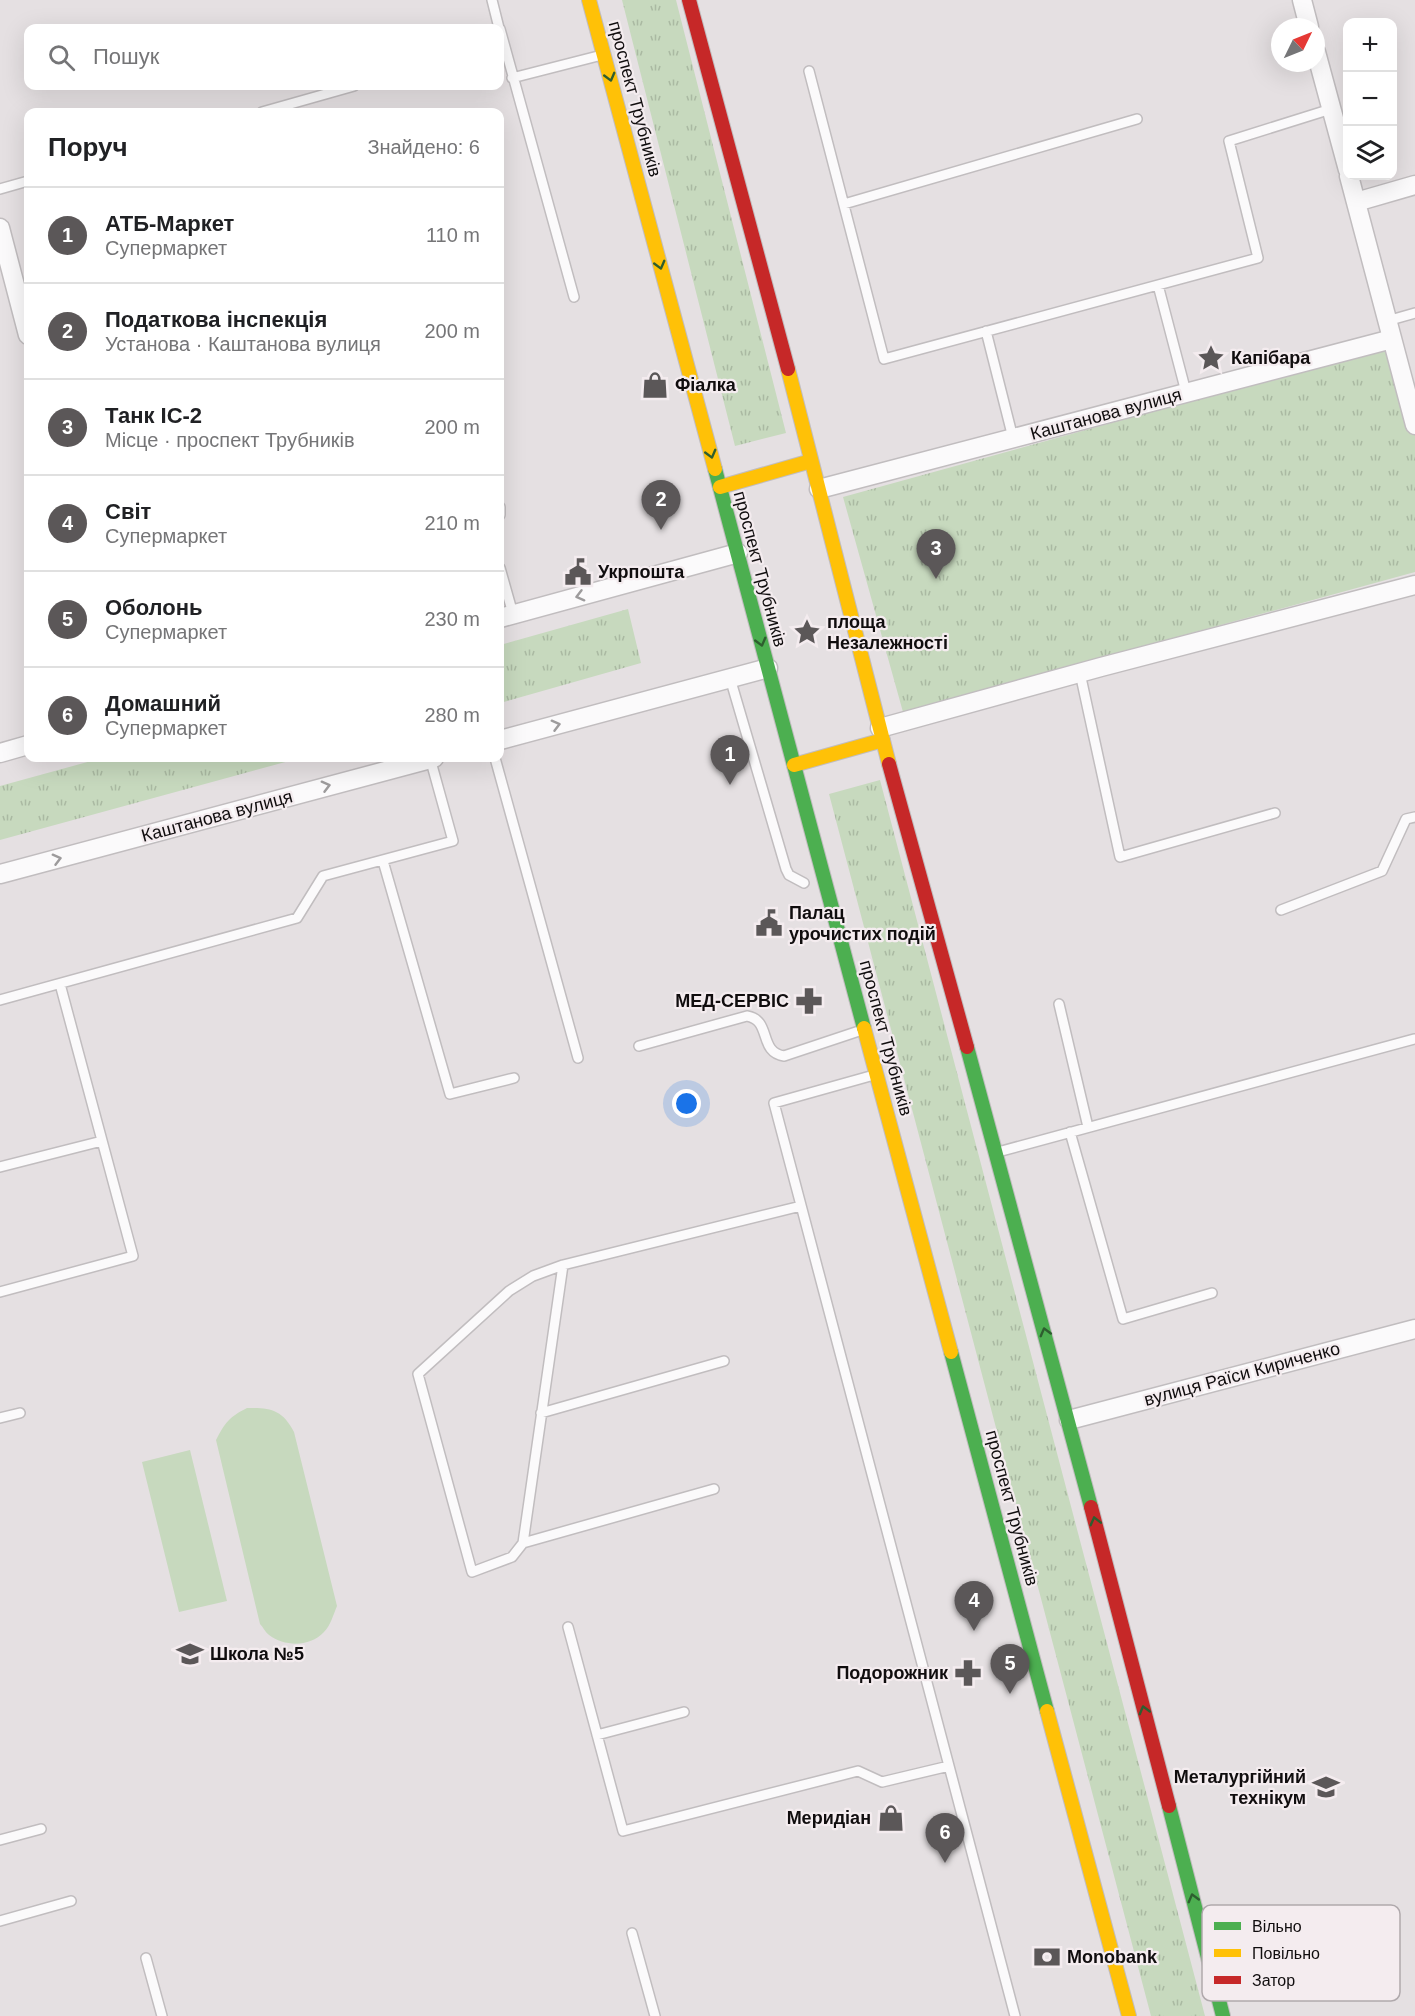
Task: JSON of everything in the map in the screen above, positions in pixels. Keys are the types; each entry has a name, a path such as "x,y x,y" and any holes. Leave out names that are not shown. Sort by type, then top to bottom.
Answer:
{"main road":[{"name":"проспект Трубників","path":"589,0 1129,2016"},
{"path":"689,0 819,489 881,734 1070,1420 1202,1934"},
{"path":"720,487 811,461"},
{"path":"794,765 881,734"},
{"path":"1219,2001 1223,2016"}],"street":[{"path":"1302,0 1307,18"},
{"path":"1321,72 1343,155"},
{"path":"1350,180 1415,424"},
{"path":"1356,202 1415,185"},
{"path":"0,228 24,320"},
{"name":"Каштанова вулиця","path":"819,489 1186,392 1390,330"},
{"path":"506,616 738,553"},
{"path":"881,734 1080,673 1415,585"},
{"path":"504,739 768,668"},
{"path":"0,753 24,746"},
{"name":"Каштанова вулиця","path":"0,874 417,762"},
{"name":"вулиця Раїси Кириченко","path":"1070,1420 1415,1329"}],"lane":[{"path":"492,0 498,24"},
{"path":"504,48 574,297"},
{"path":"512,78 604,54"},
{"path":"809,71 884,359 1258,258 1229,141 1331,110"},
{"path":"276,108 340,90"},
{"path":"844,204 1137,119"},
{"path":"0,189 24,182"},
{"path":"1158,285 1186,392"},
{"path":"1390,330 1415,313"},
{"path":"986,331 1013,438"},
{"path":"504,600 506,616"},
{"path":"1080,673 1120,856 1275,813"},
{"path":"730,678 786,869 789,875 804,883"},
{"path":"0,1000 297,918 323,876 453,841 433,762"},
{"path":"496,762 578,1058"},
{"path":"1281,910 1382,871 1406,819 1415,817"},
{"path":"383,861 450,1094 514,1078"},
{"path":"0,1292 133,1256 60,984"},
{"path":"1059,1004 1088,1127"},
{"path":"639,1046 747,1016 756,1017 769,1048 776,1055 784,1056 866,1029"},
{"path":"996,1152 1414,1039"},
{"path":"877,1074 774,1103 1015,2016"},
{"path":"1070,1132 1123,1319 1212,1293"},
{"path":"0,1167 102,1141"},
{"path":"563,1265 523,1543 512,1557 472,1572 418,1374 509,1291 533,1276 563,1265 801,1206"},
{"path":"541,1413 724,1361"},
{"path":"0,1418 20,1413"},
{"path":"523,1543 714,1489"},
{"path":"568,1627 623,1831 858,1771 882,1782 949,1766"},
{"path":"597,1736 684,1712"},
{"path":"0,1840 41,1829"},
{"path":"0,1921 71,1901"},
{"path":"632,1933 655,2016"},
{"path":"146,1958 162,2016"}],"green space":[{"path":"622,0 676,0 786,433 735,446"},
{"path":"1390,346 1415,435 1415,572 903,712 843,497"},
{"path":"628,609 641,663 504,702 504,644"},
{"path":"87,762 285,762 0,840 0,786"},
{"path":"880,780 1205,2016 1151,2016 829,794"},
{"path":"247,1408 275,1411 285,1419 294,1432 337,1606 324,1632 305,1643 282,1642 268,1634 260,1624 216,1440 228,1421"},
{"path":"190,1450 227,1601 179,1612 142,1462"}],"traffic: fast":[{"path":"715,469 864,1028"},
{"path":"967,1047 1091,1507"},
{"path":"951,1352 1047,1711"},
{"path":"1169,1806 1202,1934"},
{"path":"1219,2001 1223,2016"}],"traffic: slow":[{"path":"589,0 715,469"},
{"path":"788,369 889,764"},
{"path":"720,487 811,461"},
{"path":"794,765 883,740"},
{"path":"864,1028 951,1352"},
{"path":"1047,1711 1129,2016"}],"traffic: jam":[{"path":"689,0 788,369"},
{"path":"889,764 967,1047"},
{"path":"1091,1507 1169,1806"}],"place":[{"name":"Капібара","path":"1211,358"},
{"name":"Фіалка","path":"655,385"},
{"name":"Податкова інспекція","path":"661,530"},
{"name":"Укрпошта","path":"578,572"},
{"name":"Танк ІС-2","path":"936,579"},
{"name":"площа Незалежності","path":"807,632"},
{"name":"АТБ-Маркет","path":"730,785"},
{"name":"Палац урочистих подій","path":"769,923"},
{"name":"МЕД-СЕРВІС","path":"809,1001"},
{"name":"Світ","path":"974,1631"},
{"name":"Школа №5","path":"190,1654"},
{"name":"Подорожник","path":"968,1673"},
{"name":"Оболонь","path":"1010,1694"},
{"name":"Металургійний технікум","path":"1326,1787"},
{"name":"Меридіан","path":"891,1818"},
{"name":"Домашний","path":"945,1863"},
{"name":"Monobank","path":"1047,1957"}]}
